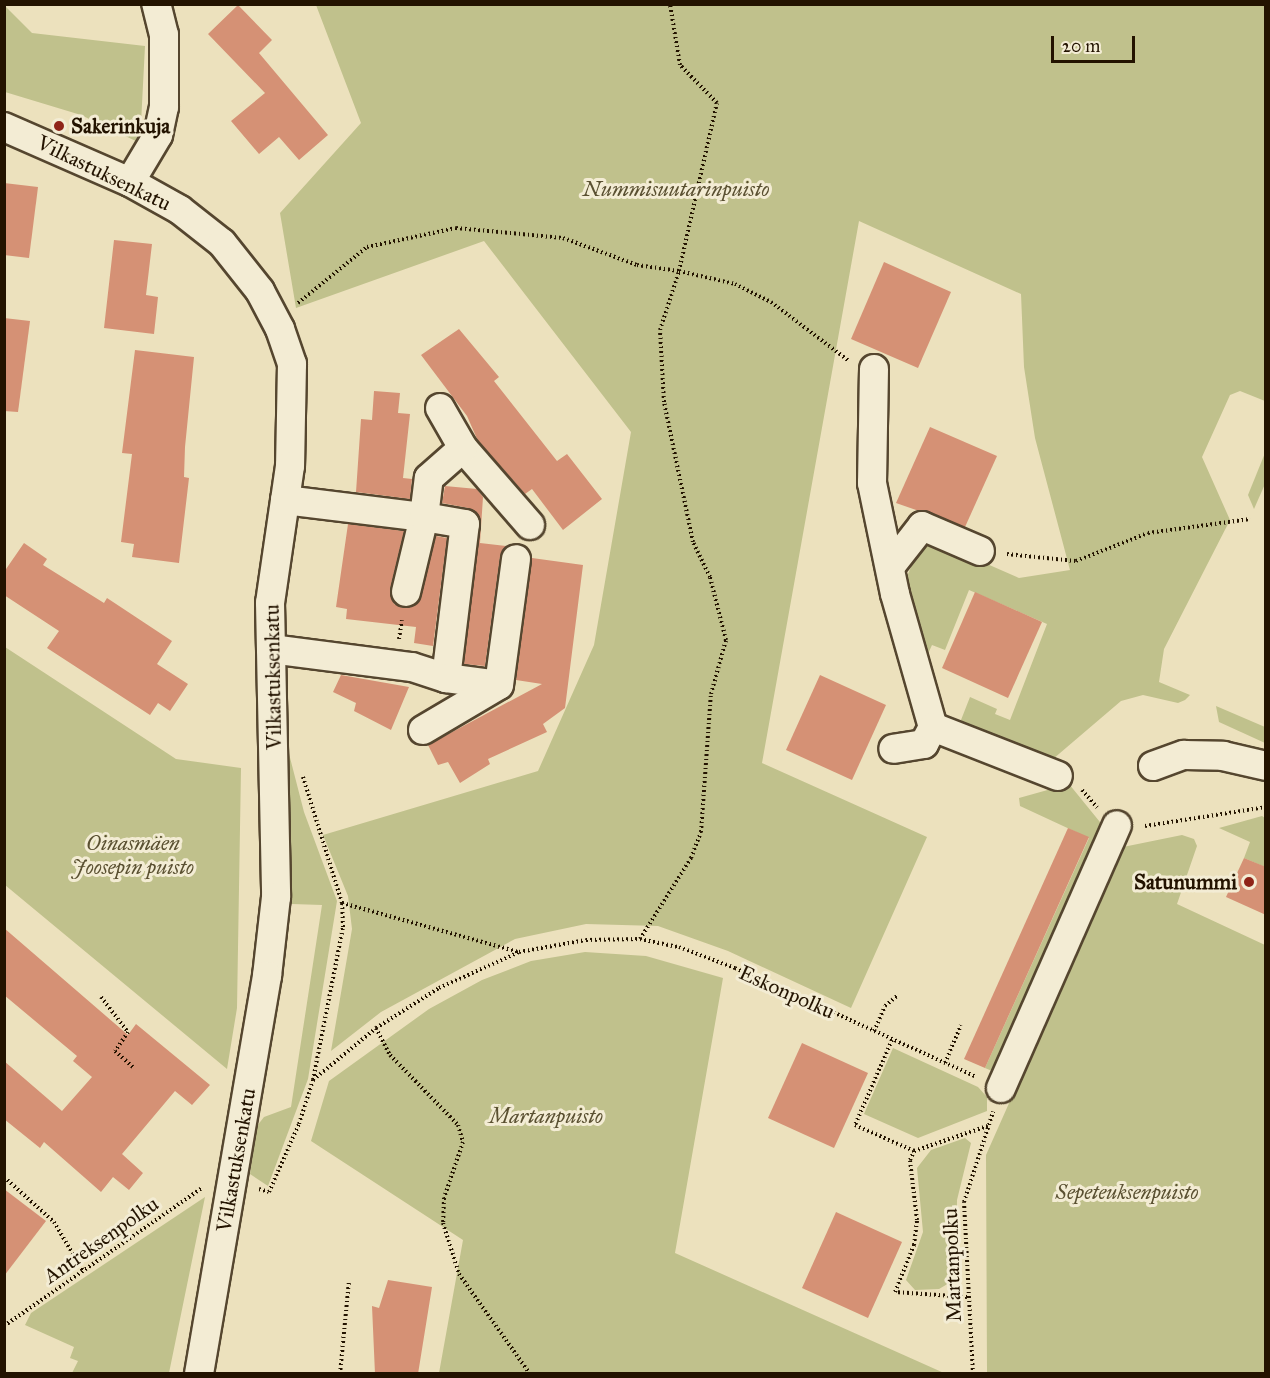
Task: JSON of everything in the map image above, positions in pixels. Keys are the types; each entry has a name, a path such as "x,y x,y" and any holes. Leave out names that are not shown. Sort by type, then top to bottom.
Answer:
{"street":[{"path":"130,182 158,135 164,107 164,35 156,4"},
{"name":"Vilkastuksenkatu","path":"4,127 130,182 180,210 222,243 260,291 280,329 292,364 294,398 285,500 270,603 276,897 267,976 199,1374"},
{"path":"874,369 872,483 890,567 933,727 924,744 893,749"},
{"path":"440,408 463,448 530,525"},
{"path":"406,592 424,517 429,478 463,448"},
{"path":"285,500 465,524 446,678"},
{"path":"890,567 922,526 980,551"},
{"path":"498,685 516,559"},
{"path":"271,649 412,667 446,678 498,685"},
{"path":"423,730 498,685"},
{"path":"933,727 1058,776"},
{"path":"1153,766 1184,755 1223,756 1266,766"},
{"path":"1001,1089 1117,825"}],"path":[{"path":"640,939 691,858 701,832 711,694 726,640 714,587 693,542 664,402 660,330 680,271 717,103 680,65 670,4"},
{"path":"290,297 293,307 367,247 456,228 562,238 636,265 680,271 735,284 771,302 850,362 874,369"},
{"path":"980,551 1076,561 1149,533 1250,519"},
{"path":"398,647 406,592"},
{"path":"269,1192 313,1080 343,927 342,903 300,766"},
{"path":"1058,776 1078,784 1117,825 1187,822 1266,807"},
{"path":"342,903 519,952"},
{"name":"Eskonpolku","path":"313,1080 376,1028 440,988 519,952 586,940 640,939 678,947 735,968 1001,1089"},
{"path":"873,1031 885,1006 897,996"},
{"path":"101,997 128,1032 115,1051 133,1067"},
{"path":"945,1063 962,1025"},
{"path":"376,1028 390,1055 458,1125 463,1142 444,1198 446,1233 459,1274 530,1374"},
{"path":"892,1039 855,1125 914,1150 988,1126"},
{"name":"Martanpolku","path":"973,1374 967,1296 964,1202 1001,1089"},
{"path":"914,1150 910,1160 917,1220 914,1245 895,1292 967,1296"},
{"path":"4,1177 54,1222 83,1271"},
{"name":"Antreksenpolku","path":"4,1326 205,1186"},
{"path":"340,1374 349,1280"}],"green space":[{"path":"4,5 32,33 145,46 140,143 81,115 5,92"},
{"name":"Nummisuutarinpuisto","path":"316,5 1265,5 1265,401 1240,391 1230,395 1202,457 1230,520 1164,649 1159,682 1190,695 1185,700 1178,703 1143,695 1121,701 1053,759 968,729 961,720 970,697 997,709 995,714 1010,720 1047,624 969,590 945,650 932,645 927,656 902,588 923,539 949,544 946,553 959,558 962,553 1019,578 1070,570 1035,438 1024,367 1021,294 859,221 762,763 927,837 851,1008 728,951 658,926 586,924 515,939 381,1012 331,1051 352,929 348,896 323,835 538,771 594,645 631,432 484,241 296,308 280,213 361,123"},
{"path":"1265,453 1265,484 1254,509 1248,495"},
{"name":"Oinasmäen Joosepin puisto","path":"5,647 176,759 241,768 237,1008 227,1069 5,885"},
{"path":"1216,706 1265,727 1265,743 1219,722"},
{"path":"287,746 304,812 337,901 308,1079 268,1186 250,1174 257,1126 264,1117 291,1107 322,905 292,904"},
{"path":"1069,784 1104,827 999,1069 992,1071 985,1068 1089,838 1020,806 1019,798"},
{"path":"1262,816 1265,818 1265,867 1244,858 1250,842 1219,828"},
{"name":"Sepeteuksenpuisto","path":"1182,835 1194,839 1197,846 1177,904 1265,945 1265,1373 987,1373 986,1155 1123,847"},
{"name":"Martanpuisto","path":"585,952 646,956 723,978 675,1253 944,1373 439,1373 463,1240 311,1141 329,1081 429,1009 482,980 531,961"},
{"path":"893,1048 978,1087 987,1097 987,1111 918,1138 864,1114"},
{"path":"965,1138 971,1143 957,1200 956,1279 939,1289 915,1290 906,1280 923,1232 917,1168 931,1150"},
{"path":"205,1197 169,1373 72,1373 78,1361 70,1358 74,1347 25,1325 31,1313"}],"building":[{"path":"238,5 272,40 259,53 328,135 299,160 279,137 259,154 231,121 265,93 208,34"},
{"path":"4,183 38,187 29,258 4,255"},
{"path":"114,240 152,244 146,295 158,297 154,334 104,328"},
{"path":"884,262 951,292 918,368 851,339"},
{"path":"4,318 30,321 18,412 4,411"},
{"path":"459,329 499,377 494,381 557,461 567,454 602,499 563,530 532,489 525,494 478,441 467,416 421,355"},
{"path":"135,350 194,357 185,447 184,477 189,478 179,563 132,557 134,544 121,542 132,454 122,453"},
{"path":"374,391 400,393 398,413 410,414 403,478 412,479 410,499 356,492 361,419 372,420"},
{"path":"930,427 997,456 965,527 896,503"},
{"path":"445,486 477,489 483,497 480,543 506,546 500,557 485,666 464,664 480,518 468,508 442,503"},
{"path":"348,524 404,531 390,589 394,604 403,608 418,603 436,536 447,538 433,646 414,643 416,627 346,619 347,609 336,607"},
{"path":"24,543 47,559 43,565 104,603 107,598 172,641 157,664 188,684 170,711 158,703 150,715 47,648 59,631 4,595 4,572"},
{"path":"532,558 583,565 565,708 543,724 547,732 488,759 490,764 460,783 448,762 438,765 428,745 542,684 516,680"},
{"path":"975,592 1042,622 1008,698 942,668"},
{"path":"341,675 409,687 391,730 354,711 356,703 333,692"},
{"path":"820,675 886,705 852,780 786,750"},
{"path":"1068,828 1089,837 985,1068 964,1059"},
{"name":"Satunummi","path":"1244,858 1266,867 1266,915 1226,897"},
{"path":"4,928 128,1035 136,1024 210,1085 192,1105 175,1091 122,1154 143,1173 129,1190 113,1177 101,1192 44,1142 40,1148 4,1119 4,1061 62,1111 92,1077 73,1061 77,1056 4,995"},
{"path":"802,1043 868,1073 834,1148 768,1118"},
{"path":"4,1189 46,1221 4,1276"},
{"path":"836,1212 902,1242 868,1318 802,1288"},
{"path":"388,1280 432,1287 418,1374 375,1374 372,1306 379,1308"}],"place":[{"name":"Sakerinkuja","path":"59,126"},
{"name":"Satunummi","path":"1249,882"}]}
